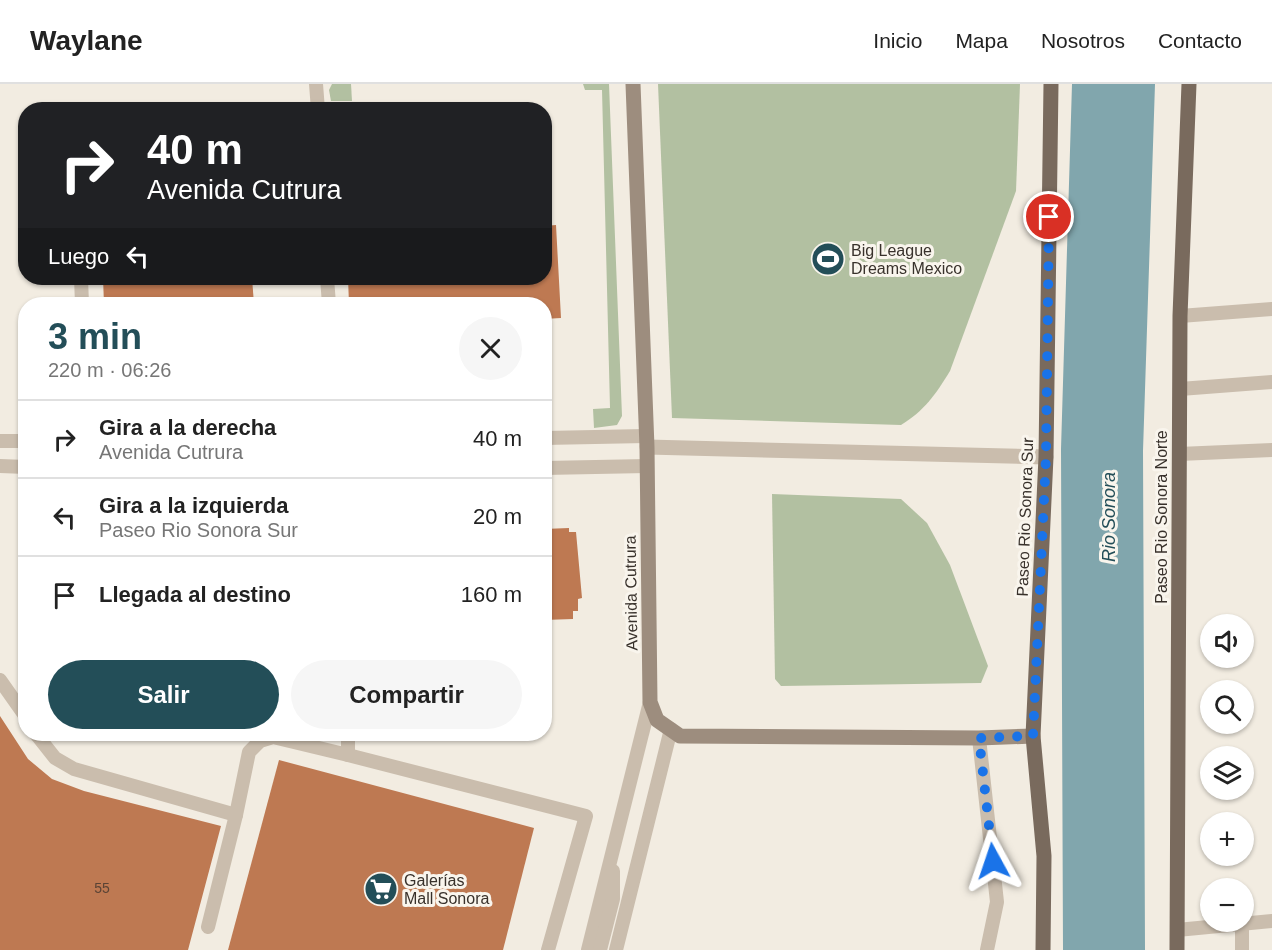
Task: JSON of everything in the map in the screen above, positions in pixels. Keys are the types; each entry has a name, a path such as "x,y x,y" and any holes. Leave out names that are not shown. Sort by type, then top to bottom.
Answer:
{"main road":[{"name":"Paseo Rio Sonora Sur","path":"1043,950 1044,856 1033,736 1046,457 1051,84"},
{"name":"Paseo Rio Sonora Norte","path":"1177,950 1180,316 1189,84"}],"street":[{"name":"Avenida Cutrura","path":"633,84 647,441 651,702"},
{"path":"647,441 1046,457"},
{"path":"651,702 657,720 680,736 979,738 1033,736"}],"lane":[{"path":"316,84 317,102"},
{"path":"1180,316 1272,309"},
{"path":"1180,389 1272,382"},
{"path":"552,438 647,441"},
{"path":"0,441 18,441"},
{"path":"1179,454 1272,450"},
{"path":"0,466 18,467"},
{"path":"552,468 647,466"},
{"path":"0,680 18,706"},
{"path":"588,950 651,702"},
{"path":"616,950 671,729"},
{"path":"979,738 997,902 987,950"},
{"path":"42,741 55,758 74,769 236,815"},
{"path":"208,927 249,752 260,741"},
{"path":"297,741 586,816 548,950"},
{"path":"348,741 348,755"},
{"path":"600,950 613,899 612,854"},
{"path":"1254,923 1272,921"},
{"path":"1177,930 1200,928"},
{"path":"1242,932 1242,950"}],"green space":[{"path":"332,84 351,84 352,101 331,101 329,90"},
{"path":"583,84 609,84 622,416 617,425 594,428 593,409 610,408 602,90 585,90"},
{"name":"Big League Dreams Mexico","path":"658,84 1020,84 1016,191 950,371 929,401 909,420 901,425 672,418"},
{"path":"772,494 901,499 927,523 950,565 988,666 981,683 781,686 775,679"}],"water":[{"name":"Rio Sonora","path":"1072,84 1155,84 1143,451 1145,950 1063,950 1061,449"}],"building":[{"path":"552,225 556,225 561,318 552,319 552,297 349,297 348,285 552,285"},
{"path":"103,285 253,285 253,297 104,297"},
{"path":"569,528 569,532 576,532 582,598 578,599 578,611 573,611 573,619 552,620 552,529"},
{"path":"0,716 28,759 52,779 84,791 221,826 188,950 0,950"},
{"name":"Galerías Mall Sonora","path":"279,760 534,828 503,950 228,950"}],"place":[{"name":"Big League Dreams Mexico","path":"828,259"},
{"name":"Galerías Mall Sonora","path":"381,889"}],"route":[{"path":"993,861 979,738 1033,736 1046,457 1049,217"}]}
